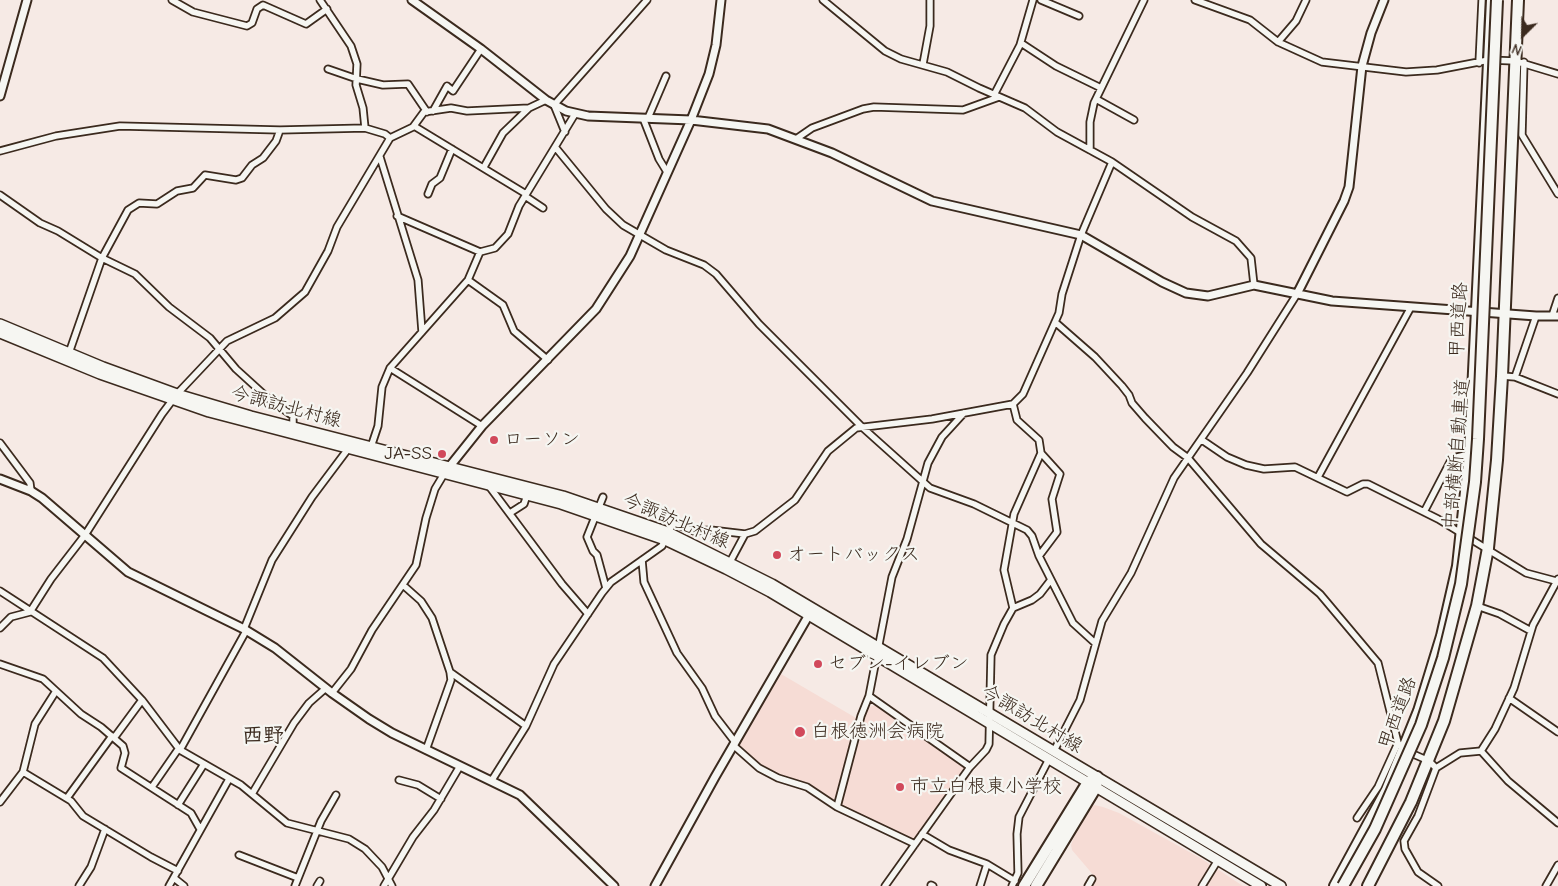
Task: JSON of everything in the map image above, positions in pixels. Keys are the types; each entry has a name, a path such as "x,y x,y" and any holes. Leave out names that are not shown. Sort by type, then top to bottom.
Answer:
{"highway":[{"name":"甲西道路","path":"1334,886 1370,825 1401,747 1419,711 1442,636 1463,533 1470,454 1492,0"},
{"name":"中部横断自動車道","path":"1343,886 1375,829 1421,725 1443,658 1461,584 1474,491 1478,439 1498,0"},
{"name":"中部横断自動車道","path":"1349,886 1396,796 1425,726 1447,659 1466,584 1476,513 1483,440 1502,0"},
{"path":"1368,886 1432,765 1477,606 1488,548 1497,460 1502,376 1519,62 1518,0"},
{"path":"1017,884 1094,782"},
{"path":"1036,886 1094,782"}],"main road":[{"name":"今諏訪北村線","path":"0,324 174,397 292,426 370,450 598,511 730,562 990,722 1052,755"},
{"name":"今諏訪北村線","path":"0,333 100,374 174,397 249,424 348,449 370,450"},
{"name":"今諏訪北村線","path":"447,470 489,486 598,511"},
{"name":"今諏訪北村線","path":"666,536 811,612"},
{"name":"今諏訪北村線","path":"879,652 989,712 1094,782 1261,886"},
{"name":"今諏訪北村線","path":"1094,782 1281,886"}],"street":[{"path":"0,96 27,0"},
{"path":"172,0 193,12 246,26 252,23 257,9 264,4 306,24 310,23 327,9"},
{"path":"320,0 351,46 357,64 357,79 365,128"},
{"path":"412,0 481,49 546,100 575,114 691,120 768,129 796,138 932,201 1081,234 1162,282 1186,293 1208,296 1254,285 1332,301 1536,316 1555,316 1558,298"},
{"path":"554,105 647,0"},
{"path":"252,794 294,723 309,703 329,691 351,669 372,630 416,564 426,518 436,489 447,470 482,426 596,309 616,280 640,235 691,120 712,62 720,0"},
{"path":"823,0 885,51 901,59 947,72 1025,108 1057,132 1112,162 1192,217 1243,246 1251,258 1254,285"},
{"path":"923,64 930,26 930,0"},
{"path":"796,138 812,128 869,108 963,110 997,96 1021,43 1033,0"},
{"path":"1041,0 1079,16"},
{"path":"1090,150 1090,122 1096,99 1144,0"},
{"path":"1196,0 1250,20 1278,42 1322,62 1406,72 1437,70 1489,60 1519,62 1558,74"},
{"path":"1278,42 1296,21 1306,0"},
{"path":"922,834 949,850 987,864 1017,884 1017,834 1020,817 1080,700 1094,643 1102,621 1131,574 1166,495 1188,458 1286,314 1344,201 1349,187 1362,66 1371,33 1384,0"},
{"path":"1479,63 1482,0"},
{"path":"1021,43 1056,66 1101,88"},
{"path":"430,112 447,86 453,90 481,49"},
{"path":"1519,62 1522,135 1558,194"},
{"path":"328,69 357,79 383,85 408,84 430,112"},
{"path":"666,76 645,118 659,159 667,172"},
{"path":"1096,99 1134,120"},
{"path":"484,167 503,133 529,108 546,100"},
{"path":"554,105 565,132"},
{"path":"0,628 11,617 30,612 51,579 85,535 174,397 227,341 275,318 304,292 328,251 337,227 390,138 414,126 424,112 452,108 467,111 529,108"},
{"path":"397,216 480,252 495,248 508,234 526,195 575,114"},
{"path":"0,151 56,136 120,126 280,130 365,128 385,134 390,138"},
{"path":"414,126 484,167 543,208"},
{"path":"69,353 102,258 120,222 133,205 139,203 157,204 177,191 193,188 205,174 236,180 242,178 252,165 263,158 276,141 280,130"},
{"path":"556,148 606,209 623,224 666,250 704,265 716,274 759,324 862,427 930,488 1014,522 1032,536 1050,581 1073,623 1094,643"},
{"path":"428,194 432,184 440,178 452,149"},
{"path":"380,157 418,280 422,332"},
{"path":"492,780 526,726 554,664 606,588 662,546 673,523 694,531 711,530 745,534 755,531 795,500 828,452 840,439 856,428 932,420 1013,404 1023,394 1029,384 1055,322 1081,234 1112,162"},
{"path":"0,195 40,223 58,230 102,258 135,274 169,307 220,348 236,369 270,400 293,416 292,426"},
{"path":"370,450 378,426 382,387 390,368 468,280 480,252"},
{"path":"468,280 503,305 514,331 548,360"},
{"path":"1318,477 1411,307"},
{"path":"1515,377 1536,316"},
{"path":"1055,322 1095,357 1122,386 1132,403 1145,418 1173,447 1188,458 1261,544 1320,594 1378,663 1401,747 1432,765"},
{"path":"390,368 482,426"},
{"path":"1502,376 1515,377 1558,394"},
{"path":"1013,404 1017,420 1038,440 1041,453 1060,474 1052,499 1057,532 1039,556"},
{"path":"837,807 861,716 869,696 892,577 907,538 934,449 964,413"},
{"path":"1202,440 1227,457 1256,468 1295,466 1347,492 1363,484 1368,484 1463,533 1526,573 1557,580 1531,632 1509,698 1496,729 1482,751"},
{"path":"0,443 30,483 31,491"},
{"path":"152,787 180,749 245,630 272,560 312,497 348,449"},
{"path":"1013,608 1004,570 1014,514 1041,453"},
{"path":"1424,512 1450,462 1457,457 1470,454"},
{"path":"0,479 31,491 56,508 128,572 245,630 275,648 329,691 384,728 426,750 509,788 530,803 579,854 614,886"},
{"path":"489,486 562,584 588,614"},
{"path":"510,513 524,504 527,495"},
{"path":"603,497 587,537 593,551 597,555 606,588"},
{"path":"730,562 745,534"},
{"path":"642,560 644,582 677,653 702,688 715,716 734,743 759,768 778,778 807,787 837,807 915,844"},
{"path":"885,886 970,767 986,750 990,722 991,656 1004,624 1013,608 1032,600 1050,581"},
{"path":"403,585 421,601 432,618 450,672 451,680 426,750"},
{"path":"0,591 103,658 142,700 180,749 229,778 287,823 349,839 365,849 389,878 392,886"},
{"path":"1477,606 1500,614 1531,632"},
{"path":"655,886 734,743 811,612"},
{"path":"0,664 43,678 81,714 123,746 124,753 121,768 191,813 200,829"},
{"path":"450,672 526,726"},
{"path":"0,802 23,772 35,724 56,691"},
{"path":"869,696 970,767"},
{"path":"1509,698 1558,732"},
{"path":"67,798 142,700"},
{"path":"1357,818 1378,787 1401,747"},
{"path":"1432,765 1460,753 1482,751"},
{"path":"1482,751 1508,781 1558,822"},
{"path":"178,805 204,764"},
{"path":"1432,765 1418,816 1404,841 1405,850 1418,872 1438,886"},
{"path":"384,886 413,837 441,798 460,766"},
{"path":"23,772 67,798 78,807 83,816 178,871"},
{"path":"169,886 229,778"},
{"path":"399,780 418,785 441,798"},
{"path":"295,886 317,831 336,795"},
{"path":"78,886 91,868 105,829"},
{"path":"239,855 298,878"},
{"path":"1202,886 1218,860"},
{"path":"980,886 987,864"},
{"path":"1546,886 1558,866"},
{"path":"174,878 184,886"},
{"path":"1088,886 1092,879"}],"shaded area":[{"name":"白根徳洲会病院","path":"781,674 856,718 836,803 817,791 765,768 744,754 738,746"},
{"name":"市立白根東小学校","path":"876,705 970,767 915,844 837,807 866,708"},
{"path":"1094,805 1119,813 1202,859 1243,886 1092,886 1095,877 1072,850 1071,845 1082,816"}],"place":[{"name":"ローソン","path":"494,440"},
{"name":"JA-SS","path":"442,454"},
{"name":"オートバックス","path":"777,555"},
{"name":"セブン-イレブン","path":"818,664"},
{"name":"白根徳洲会病院","path":"800,732"},
{"name":"市立白根東小学校","path":"900,787"}],"district":[{"name":"西野","path":"263,736"}]}
